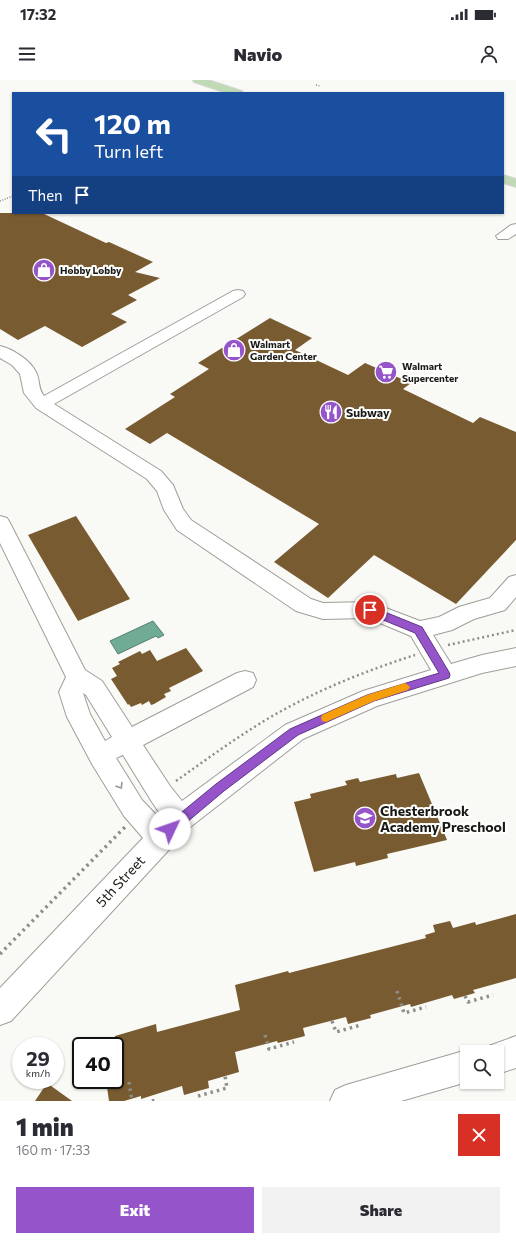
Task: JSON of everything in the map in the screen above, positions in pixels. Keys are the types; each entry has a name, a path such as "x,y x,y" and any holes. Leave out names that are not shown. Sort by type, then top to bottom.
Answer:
{"main road":[{"path":"198,80 235,92"},
{"path":"504,179 516,183"}],"street":[{"path":"503,236 516,228"},
{"path":"42,404 238,294"},
{"path":"0,350 18,362 28,373 32,393 42,404 154,475 166,489 174,510 184,525 304,605 323,611 370,610 419,630 444,624 467,613 497,604 516,582"},
{"path":"0,523 77,677 94,688 161,794 180,819"},
{"path":"419,630 445,675"},
{"name":"5th Street","path":"0,1010 180,819 294,732 371,698 482,664 516,657"},
{"path":"77,677 71,692 83,724 133,808 160,839"},
{"path":"101,756 245,680"},
{"path":"83,724 108,712"},
{"path":"504,1056 516,1052"},
{"path":"346,1101 460,1068"}],"path":[{"path":"316,85 320,86"},
{"path":"0,202 12,196"},
{"path":"452,644 516,630"},
{"path":"0,954 127,824"},
{"path":"397,991 404,1013 426,1007"},
{"path":"466,996 468,1002 493,995"},
{"path":"332,1021 336,1032 361,1025"},
{"path":"265,1035 268,1049 294,1042"},
{"path":"198,1096 227,1088 225,1076"},
{"path":"129,1082 132,1101"}],"shaded area":[{"path":"153,621 164,635 158,638 156,636 118,654 110,641"}],"building":[{"path":"0,213 44,214 106,243 109,242 153,262 135,272 160,278 128,295 137,300 111,314 127,322 82,347 45,326 18,340 0,329"},
{"path":"270,318 312,338 295,350 348,375 365,363 411,383 403,389 473,423 480,417 516,432 516,540 456,604 374,555 328,598 274,562 319,524 167,433 150,444 125,429 175,397 170,394 209,369 198,363"},
{"path":"76,516 130,599 78,621 28,535"},
{"path":"186,648 203,671 169,688 171,691 164,694 166,697 154,704 151,705 149,701 142,705 141,703 131,707 129,704 128,705 111,679 117,676 112,668 120,664 118,662 140,651 142,654 150,650 157,661"},
{"path":"419,773 447,840 387,854 388,858 356,866 355,862 314,872 294,802 311,798 310,794 347,785 345,781 358,778 360,782 396,774 397,778"},
{"path":"516,914 516,978 473,990 475,993 454,999 452,995 411,1007 410,1004 370,1015 371,1018 348,1024 346,1017 303,1028 305,1036 278,1043 277,1041 235,1052 239,1072 208,1081 209,1088 184,1095 182,1086 141,1099 141,1096 124,1101 109,1101 107,1089 124,1089 124,1037 115,1036 156,1024 157,1032 240,1010 235,985 288,971 289,973 426,938 425,935 435,932 433,925 450,921 453,928 475,922 476,925"},
{"path":"43,1089 55,1089 72,1101 35,1101"}],"slow traffic":[{"path":"326,718 371,698 405,687"}],"place":[{"name":"Hobby Lobby","path":"44,270"},
{"name":"Walmart Garden Center","path":"234,350"},
{"name":"Walmart Supercenter","path":"386,372"},
{"name":"Subway","path":"331,412"},
{"name":"Chesterbrook Academy Preschool","path":"365,818"}],"route":[{"path":"170,829 180,819 220,787 294,732 371,698 445,675 419,630 370,610"}]}
